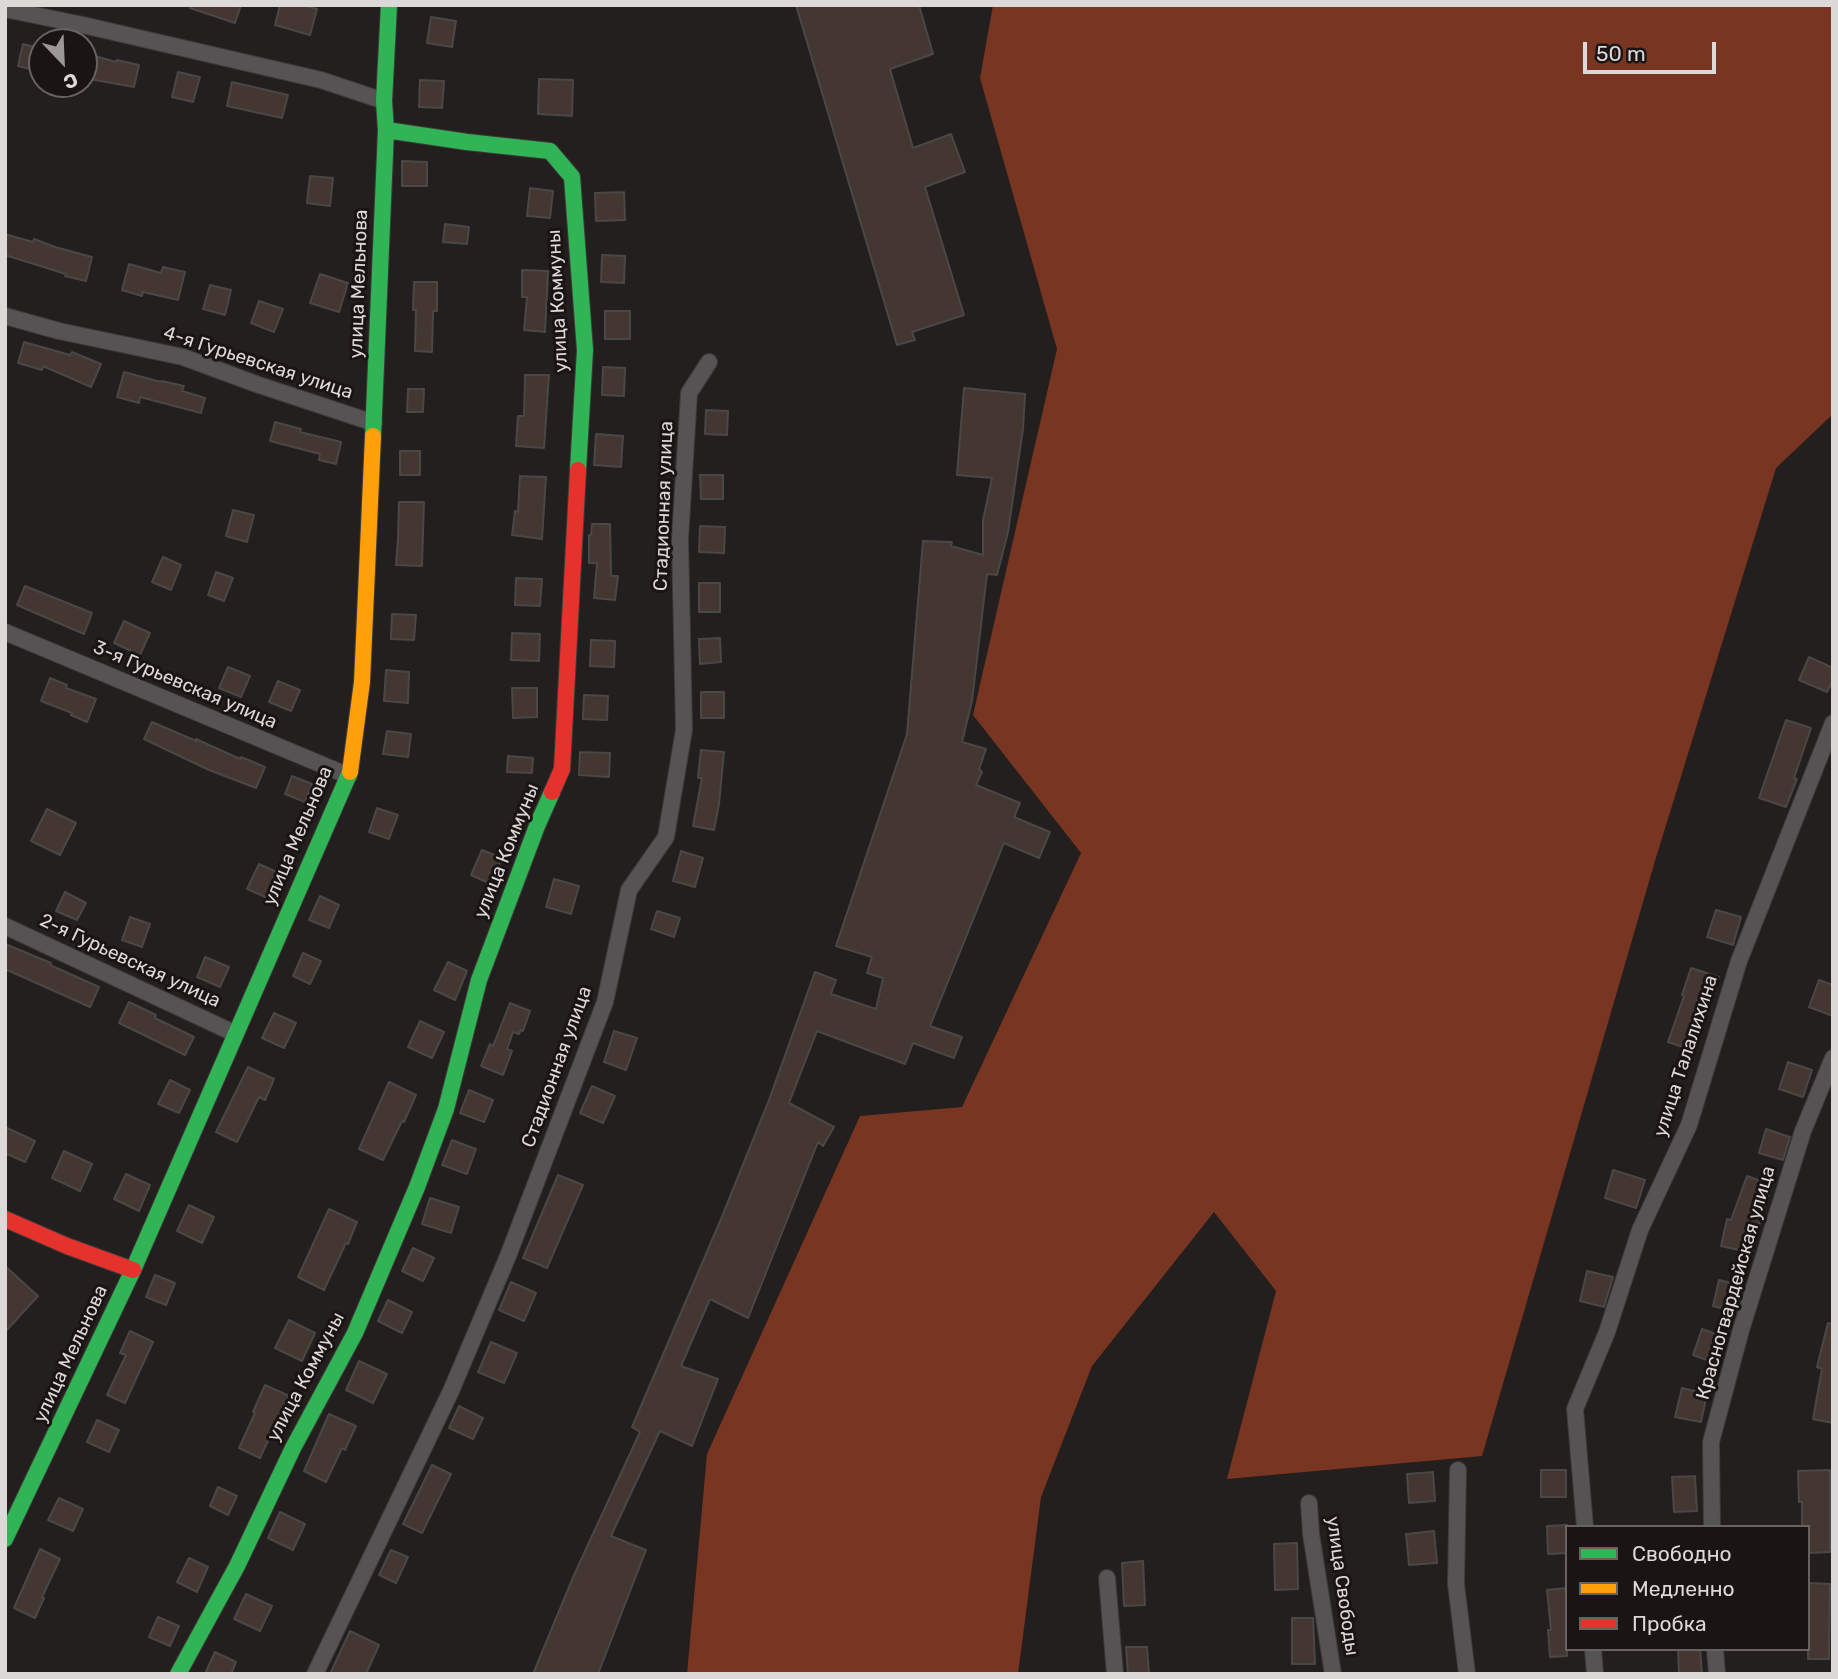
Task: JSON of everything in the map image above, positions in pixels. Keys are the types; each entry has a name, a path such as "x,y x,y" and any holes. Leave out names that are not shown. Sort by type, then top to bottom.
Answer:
{"street":[{"name":"улица Мельнова","path":"5,1539 134,1270 349,776 362,682 386,130 384,101 388,5"},
{"path":"5,9 321,80 384,101"},
{"name":"улица Коммуны","path":"178,1674 237,1566 293,1448 360,1321 417,1187 446,1109 478,980 537,825 562,769 585,350 572,177 550,150 467,142 386,130"},
{"name":"4-я Гурьевская улица","path":"5,316 60,331 183,357 374,423"},
{"name":"Стадионная улица","path":"315,1674 451,1391 508,1256 605,1002 629,890 666,837 684,730 680,539 689,393 709,362"},
{"name":"3-я Гурьевская улица","path":"5,632 349,776"},
{"name":"улица Талалихина","path":"1586,1525 1575,1409 1606,1332 1640,1230 1689,1125 1739,961 1833,723"},
{"name":"2-я Гурьевская улица","path":"5,926 236,1034"},
{"name":"Красногвардейская улица","path":"1712,1525 1711,1442 1741,1329 1799,1144 1833,1058"},
{"path":"5,1219 67,1246 134,1270"},
{"path":"1458,1470 1456,1584 1467,1674"},
{"name":"улица Свободы","path":"1309,1503 1311,1534 1333,1674"},
{"path":"1107,1578 1115,1674"},
{"path":"1593,1651 1595,1674"},
{"path":"1715,1651 1717,1674"}],"shaded area":[{"path":"993,5 1833,5 1833,414 1776,468 1655,861 1482,1456 1227,1479 1276,1291 1214,1212 1092,1366 1041,1497 1018,1674 687,1674 707,1454 860,1116 962,1107 1081,853 973,715 1057,349 980,78"}],"building":[{"path":"191,5 241,5 235,23 190,8"},
{"path":"280,5 302,5 317,9 310,35 275,25"},
{"path":"796,5 919,5 933,54 890,69 913,148 951,134 965,172 925,187 964,315 912,332 915,340 897,345"},
{"path":"431,17 456,21 452,47 427,43"},
{"path":"23,44 28,45 28,68 18,66"},
{"path":"98,57 139,65 134,87 98,81"},
{"path":"178,72 200,77 193,102 172,97"},
{"path":"539,79 573,80 572,116 538,114"},
{"path":"420,80 444,81 442,108 419,107"},
{"path":"232,82 288,95 282,118 227,106"},
{"path":"402,161 427,162 427,186 402,186"},
{"path":"310,176 333,178 330,206 307,203"},
{"path":"530,188 553,191 550,218 527,216"},
{"path":"624,192 625,220 596,221 595,193"},
{"path":"445,224 469,227 467,244 443,242"},
{"path":"5,234 33,242 34,239 92,257 86,281 5,255"},
{"path":"602,255 625,256 624,283 601,282"},
{"path":"129,264 161,273 163,267 185,272 178,300 143,292 142,296 122,290"},
{"path":"522,270 548,271 545,332 524,330 527,297 522,297"},
{"path":"320,274 348,283 339,312 310,303"},
{"path":"414,282 437,282 432,352 415,351"},
{"path":"210,285 231,290 225,315 203,309"},
{"path":"259,301 283,309 274,332 251,323"},
{"path":"605,311 630,311 630,339 605,339"},
{"path":"24,342 70,355 72,352 101,364 91,387 43,366 42,370 18,363"},
{"path":"603,367 625,368 624,396 602,395"},
{"path":"124,372 184,386 182,391 205,398 201,413 140,397 139,403 117,397"},
{"path":"525,375 549,375 544,448 516,446 518,416 524,416"},
{"path":"964,388 1025,394 1023,429 1008,532 997,575 987,574 972,701 962,742 986,749 979,769 982,772 976,785 1020,803 1014,817 1050,832 1039,858 1004,843 930,1026 962,1037 954,1058 913,1043 905,1064 817,1031 789,1103 834,1127 823,1146 818,1142 748,1318 710,1299 681,1366 718,1379 692,1446 660,1431 611,1536 646,1550 598,1674 533,1674 574,1575 640,1432 632,1427 769,1100 815,972 836,980 831,994 876,1009 883,978 867,973 872,957 836,946 907,734 923,541 952,542 951,546 983,555 983,520 992,478 957,475"},
{"path":"408,389 424,389 423,412 407,412"},
{"path":"706,410 728,411 727,435 705,434"},
{"path":"275,422 301,429 300,432 341,442 336,464 319,460 320,454 270,441"},
{"path":"596,434 623,436 621,467 594,465"},
{"path":"400,451 420,451 420,475 400,475"},
{"path":"700,475 723,475 723,499 701,499"},
{"path":"520,476 546,477 542,539 512,535 515,511 518,512"},
{"path":"399,502 424,502 422,566 396,565"},
{"path":"233,510 254,515 247,542 226,536"},
{"path":"592,524 610,524 611,576 618,576 615,600 594,598 597,563 589,563 589,535"},
{"path":"700,526 725,527 724,553 699,552"},
{"path":"163,557 181,565 171,590 152,582"},
{"path":"216,572 233,578 224,601 208,595"},
{"path":"516,578 542,579 540,606 515,605"},
{"path":"699,583 720,583 720,612 699,612"},
{"path":"25,586 92,613 84,634 17,605"},
{"path":"392,614 416,615 414,640 391,639"},
{"path":"124,621 150,633 140,655 114,643"},
{"path":"512,633 540,634 539,661 511,660"},
{"path":"720,638 721,662 700,664 699,639"},
{"path":"591,640 615,641 614,667 590,666"},
{"path":"1809,657 1833,668 1833,680 1827,692 1799,680"},
{"path":"228,667 250,676 241,697 219,688"},
{"path":"386,670 409,672 408,703 384,701"},
{"path":"50,678 67,685 66,688 96,699 87,722 41,701"},
{"path":"278,681 300,690 291,711 269,702"},
{"path":"512,688 537,688 537,717 513,718"},
{"path":"701,692 724,692 724,718 701,718"},
{"path":"584,695 608,696 607,720 583,719"},
{"path":"1786,720 1811,728 1786,807 1759,798"},
{"path":"152,722 265,767 256,788 209,770 144,739"},
{"path":"387,731 411,734 408,757 383,754"},
{"path":"701,750 724,752 714,830 693,826 702,778 698,778"},
{"path":"580,752 610,753 609,777 579,775"},
{"path":"508,756 533,758 532,773 507,772"},
{"path":"292,776 312,784 305,802 285,794"},
{"path":"377,808 398,815 389,839 369,832"},
{"path":"47,809 76,823 60,855 31,841"},
{"path":"482,850 502,858 491,884 471,875"},
{"path":"681,851 703,858 695,887 673,881"},
{"path":"259,864 281,874 270,899 247,889"},
{"path":"554,879 579,886 571,914 546,907"},
{"path":"65,892 86,903 77,920 56,911"},
{"path":"320,896 339,905 329,928 309,920"},
{"path":"1716,910 1741,917 1733,945 1707,937"},
{"path":"657,911 680,918 674,937 651,929"},
{"path":"130,917 150,924 142,947 122,940"},
{"path":"5,944 99,987 90,1007 5,969"},
{"path":"303,953 321,961 310,984 293,976"},
{"path":"205,957 229,967 220,987 197,977"},
{"path":"448,962 467,971 455,1000 434,990"},
{"path":"1691,968 1719,977 1692,1050 1668,1042"},
{"path":"1819,980 1833,985 1833,1016 1809,1007"},
{"path":"129,1002 194,1037 185,1055 119,1023"},
{"path":"510,1003 530,1011 523,1031 519,1034 513,1032 507,1049 512,1051 503,1075 481,1066 490,1044 493,1046"},
{"path":"274,1013 296,1023 284,1048 262,1038"},
{"path":"420,1021 444,1032 432,1058 408,1047"},
{"path":"614,1031 637,1038 626,1070 604,1062"},
{"path":"1788,1062 1812,1070 1803,1097 1779,1089"},
{"path":"248,1067 274,1079 265,1100 259,1097 237,1142 216,1132"},
{"path":"170,1080 190,1090 179,1113 158,1104"},
{"path":"389,1082 416,1095 383,1160 359,1149"},
{"path":"592,1086 615,1096 603,1123 580,1113"},
{"path":"469,1090 493,1100 484,1122 460,1113"},
{"path":"5,1127 35,1141 25,1162 5,1153"},
{"path":"1766,1129 1790,1137 1783,1160 1759,1153"},
{"path":"452,1140 476,1149 467,1174 442,1165"},
{"path":"64,1151 92,1164 80,1191 52,1178"},
{"path":"1613,1170 1645,1180 1636,1208 1605,1198"},
{"path":"126,1174 150,1185 139,1211 114,1199"},
{"path":"558,1175 583,1185 547,1268 523,1258"},
{"path":"1747,1176 1772,1185 1752,1253 1721,1246 1727,1219 1731,1220"},
{"path":"430,1198 459,1207 451,1233 422,1224"},
{"path":"189,1205 214,1217 202,1243 177,1231"},
{"path":"329,1209 357,1222 324,1290 298,1277"},
{"path":"413,1248 434,1258 423,1281 402,1271"},
{"path":"5,1266 38,1296 5,1332"},
{"path":"1587,1271 1613,1277 1604,1307 1580,1301"},
{"path":"155,1275 175,1283 166,1305 146,1297"},
{"path":"1719,1280 1743,1286 1736,1312 1713,1306"},
{"path":"511,1282 536,1293 524,1321 499,1310"},
{"path":"388,1300 412,1312 402,1333 378,1321"},
{"path":"289,1320 315,1333 302,1361 275,1348"},
{"path":"1828,1323 1833,1324 1833,1423 1813,1419 1822,1369 1817,1367"},
{"path":"1702,1329 1727,1338 1718,1364 1693,1355"},
{"path":"130,1331 153,1342 125,1403 107,1395 126,1355 120,1353"},
{"path":"491,1342 517,1353 504,1383 478,1372"},
{"path":"359,1361 387,1374 373,1403 346,1390"},
{"path":"265,1385 289,1396 260,1458 239,1448"},
{"path":"1682,1388 1707,1394 1701,1422 1675,1417"},
{"path":"459,1406 483,1418 473,1439 449,1428"},
{"path":"329,1414 356,1426 326,1482 304,1471"},
{"path":"97,1420 119,1430 109,1452 87,1442"},
{"path":"432,1465 451,1474 422,1533 403,1524"},
{"path":"1541,1470 1566,1470 1566,1497 1541,1497"},
{"path":"1830,1470 1830,1552 1810,1553 1810,1525 1802,1525 1798,1471"},
{"path":"1433,1472 1435,1501 1409,1503 1407,1474"},
{"path":"1695,1476 1697,1511 1674,1512 1672,1477"},
{"path":"218,1487 237,1496 228,1515 210,1506"},
{"path":"59,1498 83,1509 73,1531 48,1520"},
{"path":"280,1512 305,1524 293,1550 268,1538"},
{"path":"1565,1525 1565,1553 1548,1554 1547,1526"},
{"path":"1434,1531 1437,1563 1409,1565 1406,1534"},
{"path":"1297,1543 1298,1589 1275,1590 1274,1544"},
{"path":"40,1549 60,1559 35,1618 14,1608"},
{"path":"391,1550 408,1557 396,1583 379,1575"},
{"path":"189,1558 208,1567 197,1592 177,1582"},
{"path":"1143,1561 1145,1605 1124,1606 1122,1563"},
{"path":"1810,1583 1830,1584 1829,1659 1808,1659"},
{"path":"1565,1588 1567,1656 1550,1657 1548,1630 1551,1630 1547,1590"},
{"path":"246,1594 272,1606 260,1631 234,1619"},
{"path":"158,1617 179,1626 170,1646 149,1637"},
{"path":"1292,1618 1313,1618 1315,1664 1292,1664"},
{"path":"350,1631 379,1645 366,1674 330,1674"},
{"path":"1126,1647 1147,1647 1149,1674 1128,1674"},
{"path":"1678,1651 1700,1651 1702,1674 1679,1674"},
{"path":"215,1652 236,1662 231,1674 205,1674"}],"traffic: fast":[{"path":"373,436 389,5"},
{"path":"386,130 550,151 572,177 585,350 578,470"},
{"path":"5,1539 133,1270 350,772"},
{"path":"178,1674 237,1566 293,1448 355,1333 417,1187 446,1109 479,980 552,792"}],"traffic: slow":[{"path":"350,772 362,682 373,436"}],"traffic: jam":[{"path":"552,792 562,769 578,470"},
{"path":"5,1219 67,1246 133,1270"}]}
